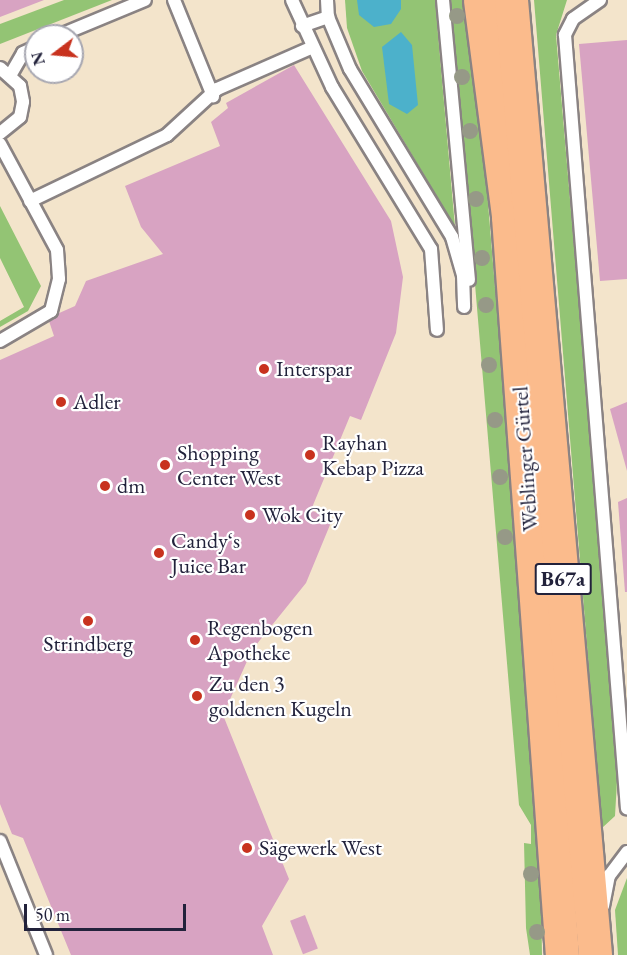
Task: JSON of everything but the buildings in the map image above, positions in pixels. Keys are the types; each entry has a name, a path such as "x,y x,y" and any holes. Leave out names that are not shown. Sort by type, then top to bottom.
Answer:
{"main road":[{"name":"Weblinger Gürtel","path":"480,0 508,217 562,955"},
{"name":"Weblinger Gürtel","path":"510,0 595,955"}],"lane":[{"path":"84,25 145,0"},
{"path":"174,0 213,96"},
{"path":"292,0 311,48 431,249 437,330"},
{"path":"327,0 328,17 380,126 452,237 463,275 464,307 470,289 467,245 443,0"},
{"path":"600,0 573,18 564,35 627,808"},
{"path":"302,26 328,17"},
{"path":"30,201 167,135 213,96 311,48"},
{"path":"0,133 20,117 23,102 5,71 24,53"},
{"path":"0,144 57,250 59,279 51,311 0,341"},
{"path":"0,841 46,955"},
{"name":"Weblinger Gürtel","path":"595,955 609,876 627,852"}],"green space":[{"path":"64,0 112,0 51,24 24,24 24,35 0,44 0,24"},
{"path":"345,0 435,0 455,227 362,71 347,28"},
{"path":"451,0 465,0 487,191 540,830 542,955 530,955 526,928 524,843 531,844 531,825 519,805"},
{"path":"534,0 567,0 556,35 618,764 615,816 602,828"},
{"path":"0,206 41,286 28,311 0,327 0,321 24,307 0,258"},
{"path":"627,878 627,955 618,955 615,910"}],"water":[{"path":"357,0 401,0 401,9 391,24 374,27 359,15"},
{"path":"401,32 412,45 418,105 407,114 389,104 382,47"}],"place":[{"name":"Interspar","path":"264,369"},
{"name":"Adler","path":"61,402"},
{"name":"Rayhan Kebap Pizza","path":"310,455"},
{"name":"Shopping Center West","path":"165,465"},
{"name":"dm","path":"105,486"},
{"name":"Wok City","path":"250,515"},
{"name":"Candy‘s Juice Bar","path":"159,553"},
{"name":"Strindberg","path":"88,621"},
{"name":"Regenbogen Apotheke","path":"195,640"},
{"name":"Zu den 3 goldenen Kugeln","path":"197,696"},
{"name":"Sägewerk West","path":"247,848"}]}
